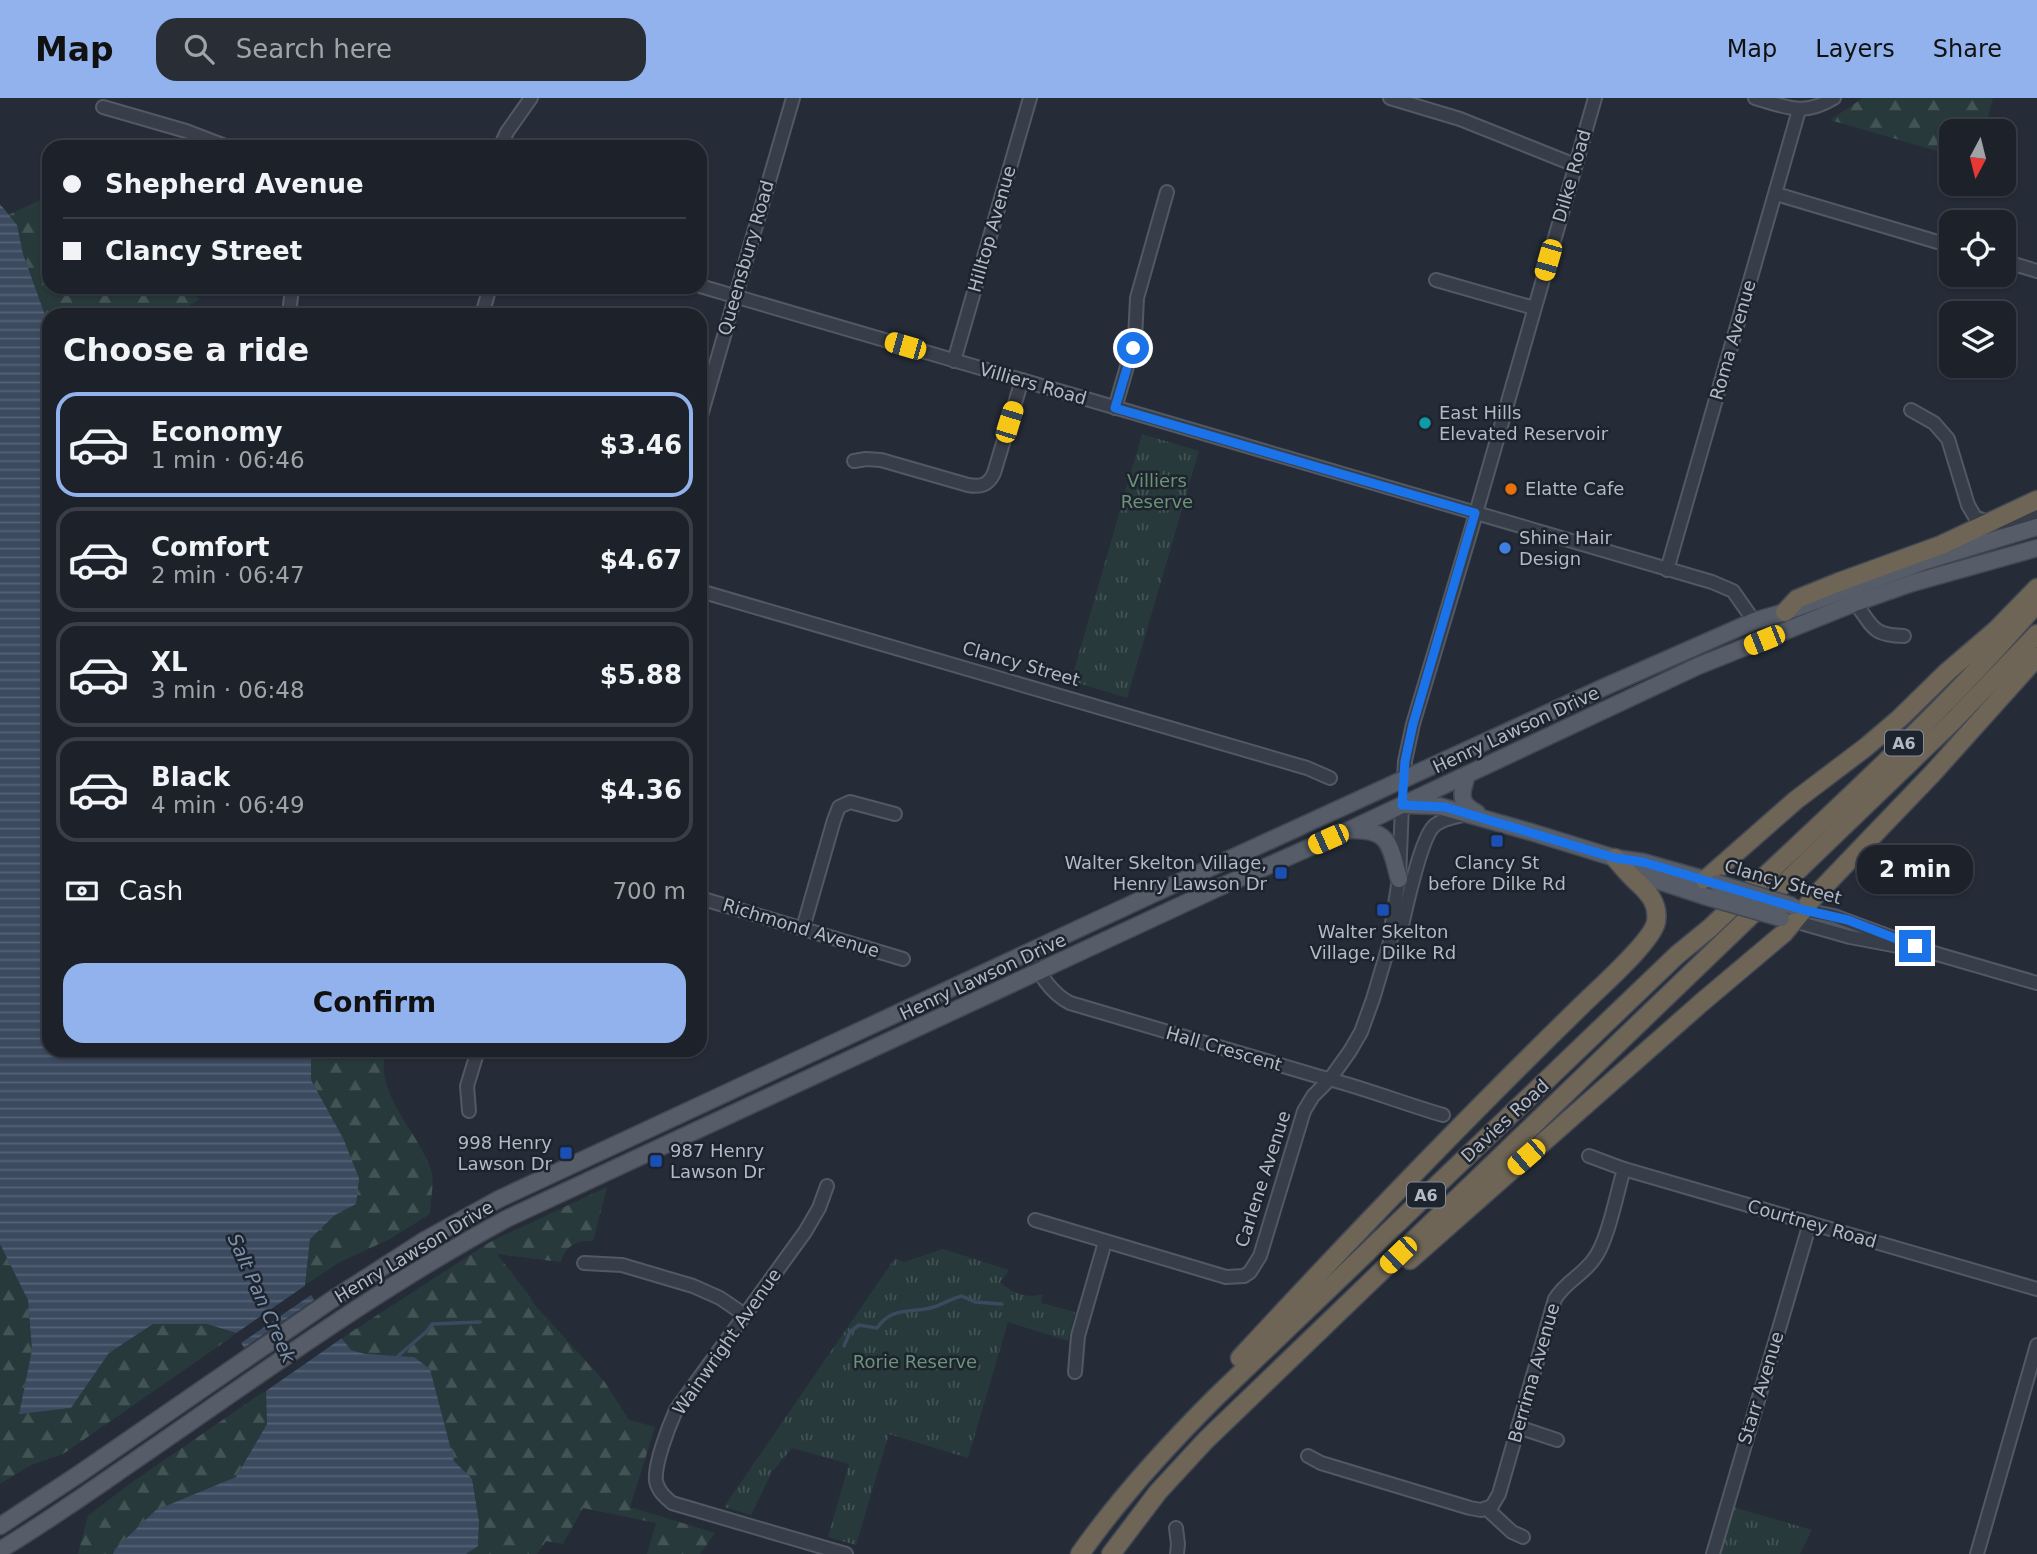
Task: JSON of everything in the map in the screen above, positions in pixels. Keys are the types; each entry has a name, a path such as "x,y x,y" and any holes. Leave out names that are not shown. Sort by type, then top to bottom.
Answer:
{"highway":[{"path":"1785,612 1797,599 1941,545 2037,500"},
{"path":"1709,886 1796,800 1892,725 2035,596"},
{"name":"Davies Road","path":"1080,1554 1148,1468 1216,1397 1942,706 1995,651 2035,596"},
{"name":"Davies Road","path":"1111,1554 1178,1470 1253,1395 1962,713 2037,634"},
{"path":"1793,914 1917,790 2037,657"},
{"path":"1148,1468 1183,1420 1316,1276 1486,1098 1650,936 1656,922 1654,903 1647,891 1615,858"},
{"name":"A6","path":"1302,1349 1347,1317 1784,933 1793,914"}],"main road":[{"name":"Henry Lawson Drive","path":"0,1526 330,1301 425,1240 499,1199 1597,690 1754,621 1925,561 2037,527"},
{"name":"Henry Lawson Drive","path":"0,1550 365,1303 446,1251 506,1219 1698,666 1912,583 2037,548"},
{"path":"1467,775 1463,801 1469,808 1491,821"},
{"name":"Carlene Avenue","path":"1402,805 1404,779"},
{"name":"Clancy Street","path":"1402,805 1439,806 1615,858 1640,875 1709,886 1793,914"},
{"path":"1349,830 1362,829 1381,835 1389,845 1399,879"}],"street":[{"path":"503,140 531,98"},
{"name":"Queensbury Road","path":"707,394 793,98"},
{"name":"Hilltop Avenue","path":"954,360 1030,98"},
{"path":"1390,98 1447,115 1576,164"},
{"name":"Dilke Road","path":"1404,779 1413,724 1595,98"},
{"path":"1755,98 1799,110 1816,108 1833,98"},
{"path":"103,107 210,140"},
{"name":"Roma Avenue","path":"1667,570 1799,110"},
{"path":"1115,408 1135,339 1137,298 1167,192"},
{"path":"1776,194 1939,242"},
{"path":"2016,265 2037,271"},
{"path":"1436,280 1534,308"},
{"name":"Villiers Road","path":"707,288 1729,588 1737,595 1754,621"},
{"path":"854,461 874,458 968,485 987,484 994,474 1022,380"},
{"path":"1911,410 1934,423 1948,439 1972,513 1979,519 1991,523 2037,516"},
{"name":"Clancy Street","path":"707,593 1307,768 1330,779"},
{"path":"1855,603 1877,632 1904,636"},
{"path":"803,928 839,807 850,802 895,814"},
{"name":"Carlene Avenue","path":"1035,1220 1226,1277 1244,1276 1250,1272 1264,1245 1304,1111 1350,1051 1361,1032 1373,999 1392,935 1399,879 1402,805"},
{"name":"Carlene Avenue","path":"1392,935 1402,926 1424,845 1433,826 1445,819 1467,814"},
{"name":"Richmond Avenue","path":"707,900 902,959"},
{"name":"Clancy Street","path":"1793,914 1850,937 1937,954 2037,983"},
{"name":"Hall Crescent","path":"1029,952 1039,972 1054,991 1061,999 1070,1003 1443,1115"},
{"path":"469,1111 467,1086 476,1057"},
{"name":"Courtney Road","path":"1589,1156 1624,1169 2037,1289"},
{"name":"Berrima Avenue","path":"1487,1509 1499,1494 1555,1299 1565,1285 1586,1269 1598,1255 1624,1169"},
{"name":"Wainwright Avenue","path":"827,1186 819,1208 805,1232 676,1410 667,1430 656,1478 662,1494 672,1503 846,1554"},
{"name":"Starr Avenue","path":"1713,1554 1810,1223"},
{"path":"1075,1372 1078,1336 1105,1242"},
{"path":"584,1263 622,1265 693,1286 720,1298 744,1315"},
{"path":"1977,1554 2037,1345"},
{"path":"1518,1427 1557,1440"},
{"path":"1308,1456 1321,1464 1453,1503 1487,1509 1512,1532 1523,1538"},
{"path":"1175,1528 1177,1554"}],"green space":[{"path":"1863,98 1993,98 1987,119 1939,119 1939,152 1830,120"},
{"path":"42,199 42,294 194,294 199,299 186,308 42,308 23,254 17,225 8,215"},
{"name":"Villiers Reserve","path":"1142,434 1199,451 1127,698 1071,681"},
{"path":"311,1057 386,1057 385,1081 398,1111 425,1156 431,1170 432,1186 430,1214 390,1239 340,1262 305,1285 310,1239 335,1215 356,1204 343,1138 311,1080"},
{"path":"607,1187 593,1241 572,1245 561,1262 497,1254 533,1303 604,1381 629,1420 655,1427 630,1507 715,1533 700,1554 647,1554 656,1523 583,1508 563,1544 546,1541 537,1554 466,1554 478,1546 479,1521 472,1479 454,1461 430,1369 414,1357 365,1354 351,1350 342,1338 490,1242"},
{"path":"0,1244 28,1300 32,1350 19,1413 71,1408 109,1353 153,1324 207,1324 236,1334 63,1454 31,1465 0,1484"},
{"name":"Rorie Reserve","path":"943,1249 1009,1270 1000,1282 1010,1289 1026,1295 1043,1294 1041,1303 1075,1312 1068,1341 1008,1322 968,1458 889,1434 856,1545 828,1537 849,1464 792,1448 772,1472 751,1515 724,1507 895,1258 904,1262"},
{"path":"266,1390 267,1424 236,1477 156,1510 113,1554 78,1554 88,1516 128,1485"},
{"path":"1733,1507 1812,1530 1800,1554 1720,1554"}],"water":[{"name":"Salt Pan Creek","path":"0,204 17,225 23,254 42,308 42,1057 311,1057 311,1080 343,1138 359,1178 356,1204 335,1215 310,1239 305,1285 324,1316 351,1350 365,1354 414,1357 430,1369 454,1461 472,1479 479,1521 478,1546 466,1554 113,1554 156,1510 236,1477 267,1424 266,1390 236,1333 207,1324 153,1324 109,1353 71,1408 19,1414 32,1350 28,1300 0,1244"}],"pier":[{"path":"309,1283 314,1293 238,1345 232,1336"},
{"path":"317,1298 326,1314 345,1336 263,1393 241,1350"}],"waterway":[{"path":"844,1346 850,1332 859,1325 877,1328 897,1313 928,1309 962,1296 975,1302 1002,1304"},
{"path":"398,1356 432,1324 480,1322"}],"place":[{"name":"East Hills Elevated Reservoir","path":"1425,423"},
{"name":"Elatte Cafe","path":"1511,489"},
{"name":"Shine Hair Design","path":"1505,548"},
{"name":"Clancy St before Dilke Rd","path":"1497,841"},
{"name":"Walter Skelton Village, Henry Lawson Dr","path":"1281,873"},
{"name":"Walter Skelton Village, Dilke Rd","path":"1383,910"},
{"name":"998 Henry Lawson Dr","path":"566,1153"},
{"name":"987 Henry Lawson Dr","path":"656,1161"}],"route":[{"path":"1133,348 1115,408 1475,513 1413,724 1405,761 1402,805 1445,807 1615,858 1643,862 1804,910 1848,920 1915,946"}]}
